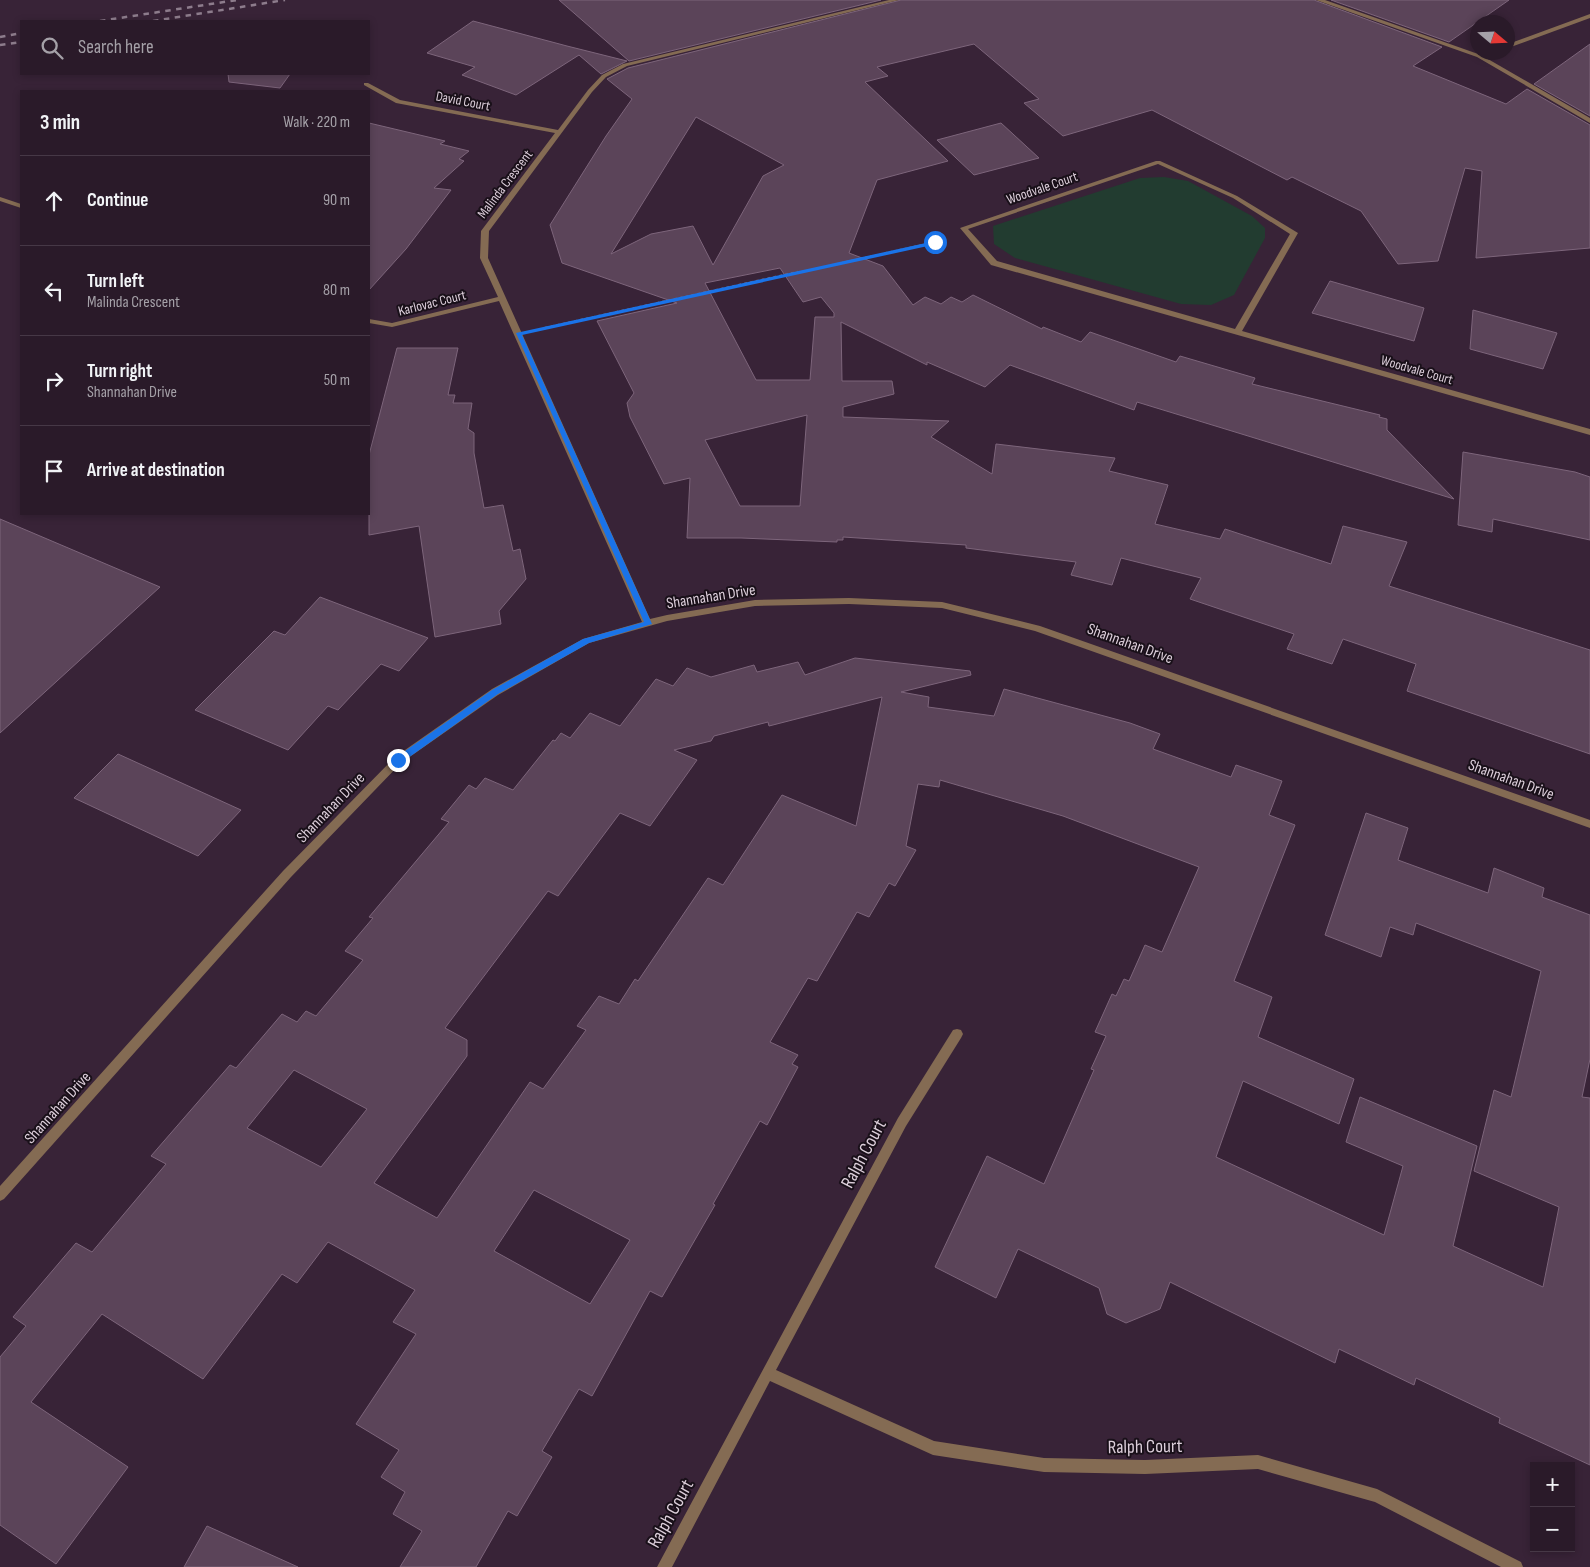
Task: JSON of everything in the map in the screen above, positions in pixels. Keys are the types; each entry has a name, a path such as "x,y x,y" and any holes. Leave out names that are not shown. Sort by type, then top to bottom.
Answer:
{"street":[{"name":"Malinda Crescent","path":"648,624 484,258 485,231 590,91 604,76 625,65 896,0"},
{"path":"1319,0 1470,53"},
{"path":"1515,43 1590,16"},
{"path":"1486,60 1590,121"},
{"name":"David Court","path":"366,84 398,102 559,132"},
{"name":"Woodvale Court","path":"1237,332 1294,233 1235,197 1158,162 964,228 994,263 1237,332 1590,432"},
{"path":"0,199 20,206"},
{"name":"Karlovac Court","path":"370,321 392,325 502,298"},
{"name":"Shannahan Drive","path":"0,1195 286,874 398,760 495,692 586,641 667,618 755,604 849,601 942,605 1037,628 1590,824"},
{"name":"Ralph Court","path":"664,1567 769,1374 902,1122 957,1034"},
{"name":"Ralph Court","path":"769,1374 934,1448 1044,1465 1145,1467 1258,1462 1377,1496 1516,1567"}],"path":[{"path":"518,334 970,235"}],"green space":[{"path":"1164,177 1188,181 1252,216 1265,228 1265,238 1234,295 1211,305 1181,304 1015,258 994,244 993,226 1140,178"}],"building":[{"path":"559,0 881,0 629,61"},
{"path":"901,0 1314,0 1442,47 1413,66 1506,104 1527,89 1590,125 1590,248 1476,258 1482,171 1465,168 1438,261 1398,264 1361,211 1292,177 1287,180 1152,110 1063,136 1024,103 1039,99 974,44 877,67 888,76 865,82 948,161 877,180 849,253 883,266 913,305 925,297 941,304 951,297 962,302 973,295 1042,329 1043,327 1081,342 1090,332 1176,362 1180,356 1255,378 1252,384 1380,415 1379,417 1387,419 1387,430 1454,499 1137,402 1134,410 1010,365 985,387 927,362 927,365 841,322 842,381 892,381 894,394 843,407 843,417 949,421 931,437 992,474 996,444 1115,458 1109,471 1168,485 1155,524 1220,539 1225,529 1331,564 1343,526 1407,542 1389,586 1590,650 1590,754 1407,691 1416,664 1343,639 1332,664 1287,649 1294,634 1190,599 1201,578 1121,558 1112,585 1071,575 1076,562 966,548 966,545 843,537 843,540 837,540 837,542 687,538 690,478 664,484 630,417 627,403 634,393 597,321 677,303 562,263 550,225 606,136 632,99 607,79 628,68","holes":["696,117 784,165 763,176 713,265 693,226 651,234 611,254","780,268 803,302 821,297 834,313 834,317 815,317 810,380 756,380 705,283","807,415 800,506 740,506 705,440"]},
{"path":"1331,0 1509,0 1488,15 1470,15 1470,27 1449,42"},
{"path":"473,21 627,61 601,74 579,55 516,95 462,75 475,67 427,53"},
{"path":"1590,44 1590,116 1534,84"},
{"path":"228,75 289,75 280,88 229,82"},
{"path":"370,123 445,141 440,144 469,151 459,159 464,161 434,188 451,190 406,249 370,289"},
{"path":"1001,123 1039,158 974,175 937,140"},
{"path":"1330,281 1424,308 1414,341 1312,313"},
{"path":"1473,310 1557,333 1543,369 1470,349"},
{"path":"397,348 458,348 448,395 455,395 453,403 472,403 468,429 474,433 474,453 484,508 503,505 513,551 520,549 526,579 499,611 501,624 435,637 419,526 369,535 370,451"},
{"path":"1463,452 1575,472 1590,477 1590,540 1493,519 1492,532 1458,525"},
{"path":"0,519 160,587 0,733"},
{"path":"320,597 428,638 399,671 381,664 338,710 328,706 288,750 195,710 274,631 285,635"},
{"path":"855,658 970,671 971,675 901,692 929,697 928,707 994,716 1004,689 1130,723 1160,734 1153,749 1231,777 1236,765 1282,781 1269,815 1295,825 1234,981 1272,997 1258,1037 1354,1079 1339,1124 1243,1081 1216,1157 1384,1235 1403,1166 1346,1142 1360,1097 1477,1146 1453,1246 1543,1287 1559,1207 1474,1171 1494,1090 1511,1097 1541,971 1416,923 1413,935 1390,927 1381,957 1325,935 1366,813 1408,828 1398,860 1488,893 1494,868 1544,888 1542,897 1590,915 1590,1059 1582,1097 1590,1098 1590,1465 1499,1423 1500,1418 1416,1378 1414,1385 1339,1349 1335,1363 1170,1282 1160,1309 1126,1323 1107,1314 1099,1288 1018,1249 996,1298 935,1267 987,1156 1044,1184 1094,1070 1091,1069 1106,1036 1095,1032 1112,994 1116,996 1124,979 1129,981 1145,945 1162,952 1199,867 1063,816 940,780 939,787 918,784 906,846 916,850 895,886 889,883 869,917 857,912 817,981 808,978 770,1042 798,1055 792,1064 798,1067 767,1125 760,1121 713,1204 715,1205 662,1297 650,1291 592,1396 579,1389 542,1451 552,1457 517,1516 508,1511 476,1567 400,1567 422,1531 393,1514 405,1492 381,1477 399,1450 356,1424 416,1334 393,1322 415,1290 328,1242 297,1283 282,1274 203,1379 102,1314 31,1402 128,1467 56,1564 0,1525 0,1357 26,1326 13,1317 76,1243 92,1252 166,1164 151,1156 230,1065 236,1068 282,1014 297,1022 306,1011 316,1016 363,960 345,951 373,918 369,917 449,822 441,819 469,785 476,789 485,778 513,790 553,740 555,741 561,733 570,738 590,713 620,726 656,679 673,686 687,668 711,677 754,665 757,672 798,662 805,675","holes":["882,697 856,826 782,795 723,885 708,878 638,981 635,979 619,1004 599,996 577,1026 586,1030 543,1089 530,1082 437,1218 374,1183 467,1056 467,1040 445,1028 548,891 558,896 620,813 650,826 697,760 674,750 711,741 714,736 768,722 769,726","294,1070 367,1109 321,1167 247,1128","534,1190 630,1240 590,1304 494,1251"]},
{"path":"118,754 241,810 198,856 74,798"},
{"path":"207,1526 298,1567 184,1567"}],"railway":[{"path":"107,20 237,0"},
{"path":"159,20 285,0"},
{"path":"0,37 20,33"},
{"path":"0,45 20,42"}],"route":[{"path":"398,760 495,692 586,641 648,624 518,334 935,242"}]}
